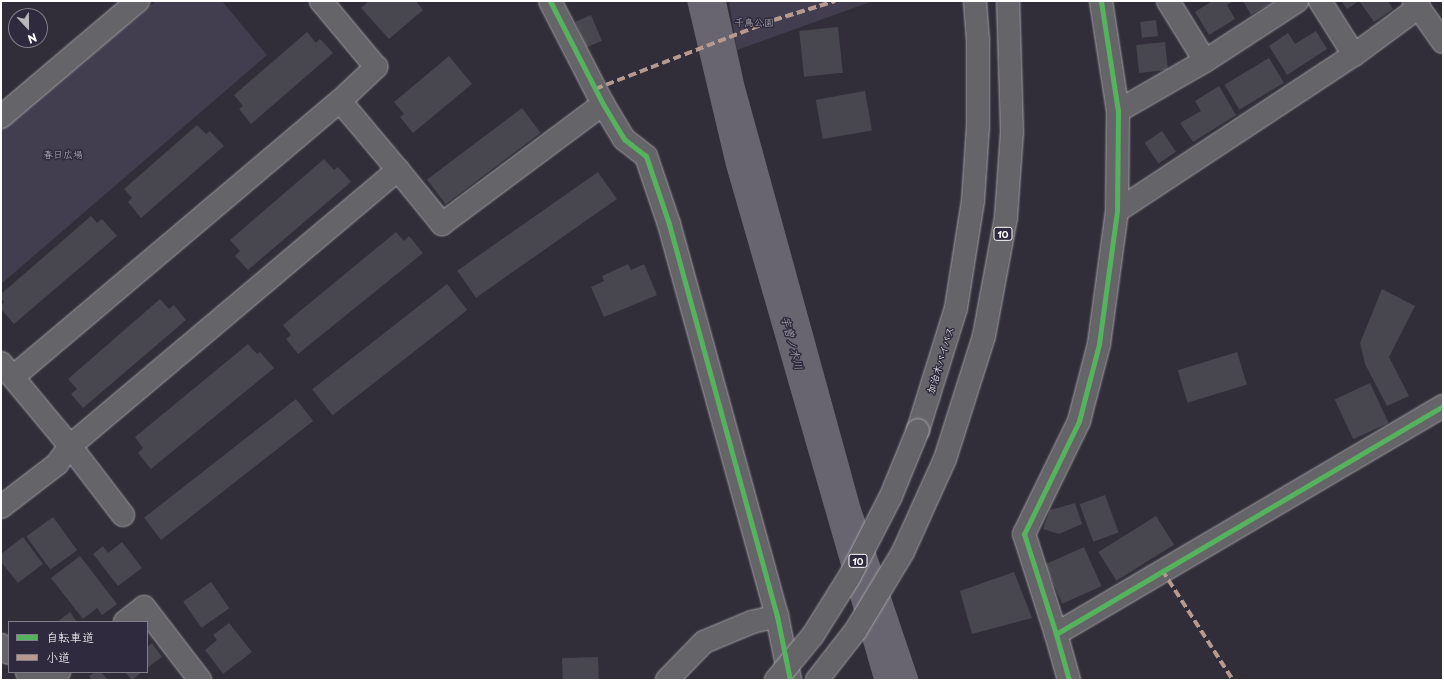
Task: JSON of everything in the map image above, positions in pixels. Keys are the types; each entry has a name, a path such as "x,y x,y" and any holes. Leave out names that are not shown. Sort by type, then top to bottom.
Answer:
{"main road":[{"path":"1,117 138,1"},
{"path":"122,515 70,446 7,370 340,101 376,67 321,1"},
{"path":"550,1 603,104 624,139 646,156 666,216 777,616 790,680"},
{"name":"加治木バイパス","path":"776,680 813,635 850,576 891,496 918,430 956,308 973,201 978,126 978,41 975,1"},
{"name":"10","path":"817,680 856,630 903,552 945,459 984,336 1006,217 1012,132 1008,1"},
{"path":"1069,680 1024,534 1079,421 1099,344 1117,211 1118,111 1101,1"},
{"path":"1168,1 1205,61"},
{"path":"1118,111 1205,61 1297,1"},
{"path":"1320,1 1354,55"},
{"path":"1117,211 1354,55 1416,4 1443,42"},
{"path":"340,101 442,224 603,104"},
{"path":"1,507 57,464 70,446 398,170"},
{"path":"1056,634 1443,406"},
{"path":"126,621 144,608 200,680"},
{"path":"667,680 704,642 752,622 777,616"},
{"path":"1,645 8,653"},
{"path":"49,680 58,673"}],"green space":[{"name":"春日広場","path":"156,1 222,1 267,55 1,284 1,130"},
{"name":"千鳥公園","path":"729,1 873,1 737,50"}],"water":[{"name":"宇曽ノ木川","path":"687,1 726,1 744,83 860,505 919,680 874,680 726,166"}],"building":[{"path":"369,1 416,1 423,10 389,39 361,8"},
{"path":"1212,1 1233,1 1227,5 1235,19 1209,35 1195,12"},
{"path":"1243,1 1275,1 1251,15"},
{"path":"1341,1 1359,1 1347,9"},
{"path":"1359,1 1388,1 1393,9 1374,22"},
{"path":"591,15 602,41 586,47 575,22"},
{"path":"1156,20 1158,36 1142,38 1140,22"},
{"path":"838,27 843,73 804,77 799,31"},
{"path":"1316,31 1327,49 1287,75 1269,46 1288,33 1295,44"},
{"path":"307,32 316,43 320,39 333,53 251,124 239,109 243,106 234,95"},
{"path":"1165,42 1168,70 1139,73 1136,45"},
{"path":"449,56 472,84 413,133 400,117 404,114 394,102"},
{"path":"1269,58 1284,83 1239,110 1224,85"},
{"path":"1219,86 1236,115 1193,142 1180,123 1201,111 1195,101"},
{"path":"865,91 872,130 823,139 816,100"},
{"path":"522,108 541,133 446,204 427,180"},
{"path":"197,125 206,134 210,131 224,146 141,218 128,202 132,198 124,189"},
{"path":"1162,131 1176,152 1159,163 1145,143"},
{"path":"324,159 334,170 338,167 351,182 248,270 235,256 240,251 230,240"},
{"path":"598,172 617,199 476,298 457,271"},
{"path":"91,216 97,223 102,219 117,236 14,324 1,309 1,305 4,302 1,299 1,294"},
{"path":"396,232 404,241 409,236 423,253 298,354 286,339 291,335 283,325"},
{"path":"628,264 631,270 644,264 657,295 604,317 591,287 604,281 602,276"},
{"path":"447,284 467,310 333,415 312,389"},
{"path":"1382,289 1415,306 1389,357 1409,396 1387,406 1365,364 1360,343"},
{"path":"160,299 169,309 174,305 186,320 83,408 71,394 77,389 68,379"},
{"path":"248,344 257,354 260,352 274,368 151,469 138,453 143,448 135,437"},
{"path":"1237,352 1247,385 1188,403 1178,370"},
{"path":"1370,383 1389,423 1353,439 1335,399"},
{"path":"296,399 313,421 161,540 144,518"},
{"path":"1105,495 1119,533 1093,542 1080,504"},
{"path":"1075,503 1082,524 1059,534 1043,529 1050,510"},
{"path":"1156,516 1174,545 1116,581 1098,552"},
{"path":"53,517 77,550 50,570 26,536"},
{"path":"23,537 43,564 18,583 1,562 1,554"},
{"path":"122,542 142,568 118,586 93,554 103,546 108,553"},
{"path":"1084,547 1101,586 1062,604 1045,564"},
{"path":"80,556 117,604 102,615 97,608 83,619 51,578"},
{"path":"1014,572 1032,618 972,634 960,591"},
{"path":"211,582 229,608 202,628 183,602"},
{"path":"70,612 76,621 58,621"},
{"path":"229,623 252,652 223,674 205,650 217,640 213,635"},
{"path":"152,643 162,657 148,667 148,646"},
{"path":"598,657 599,680 563,680 562,658"},
{"path":"94,673 102,673 108,680 92,680 89,676"},
{"path":"126,673 141,673 132,680"}],"marked path":[{"path":"595,89 774,20 835,1"},
{"path":"1162,570 1233,680"}],"cycle path":[{"path":"550,1 603,104 624,139 646,156 669,224 777,616 790,680"},
{"path":"1069,680 1024,534 1079,421 1099,344 1117,211 1118,111 1101,1"},
{"path":"1056,634 1443,406"}]}
